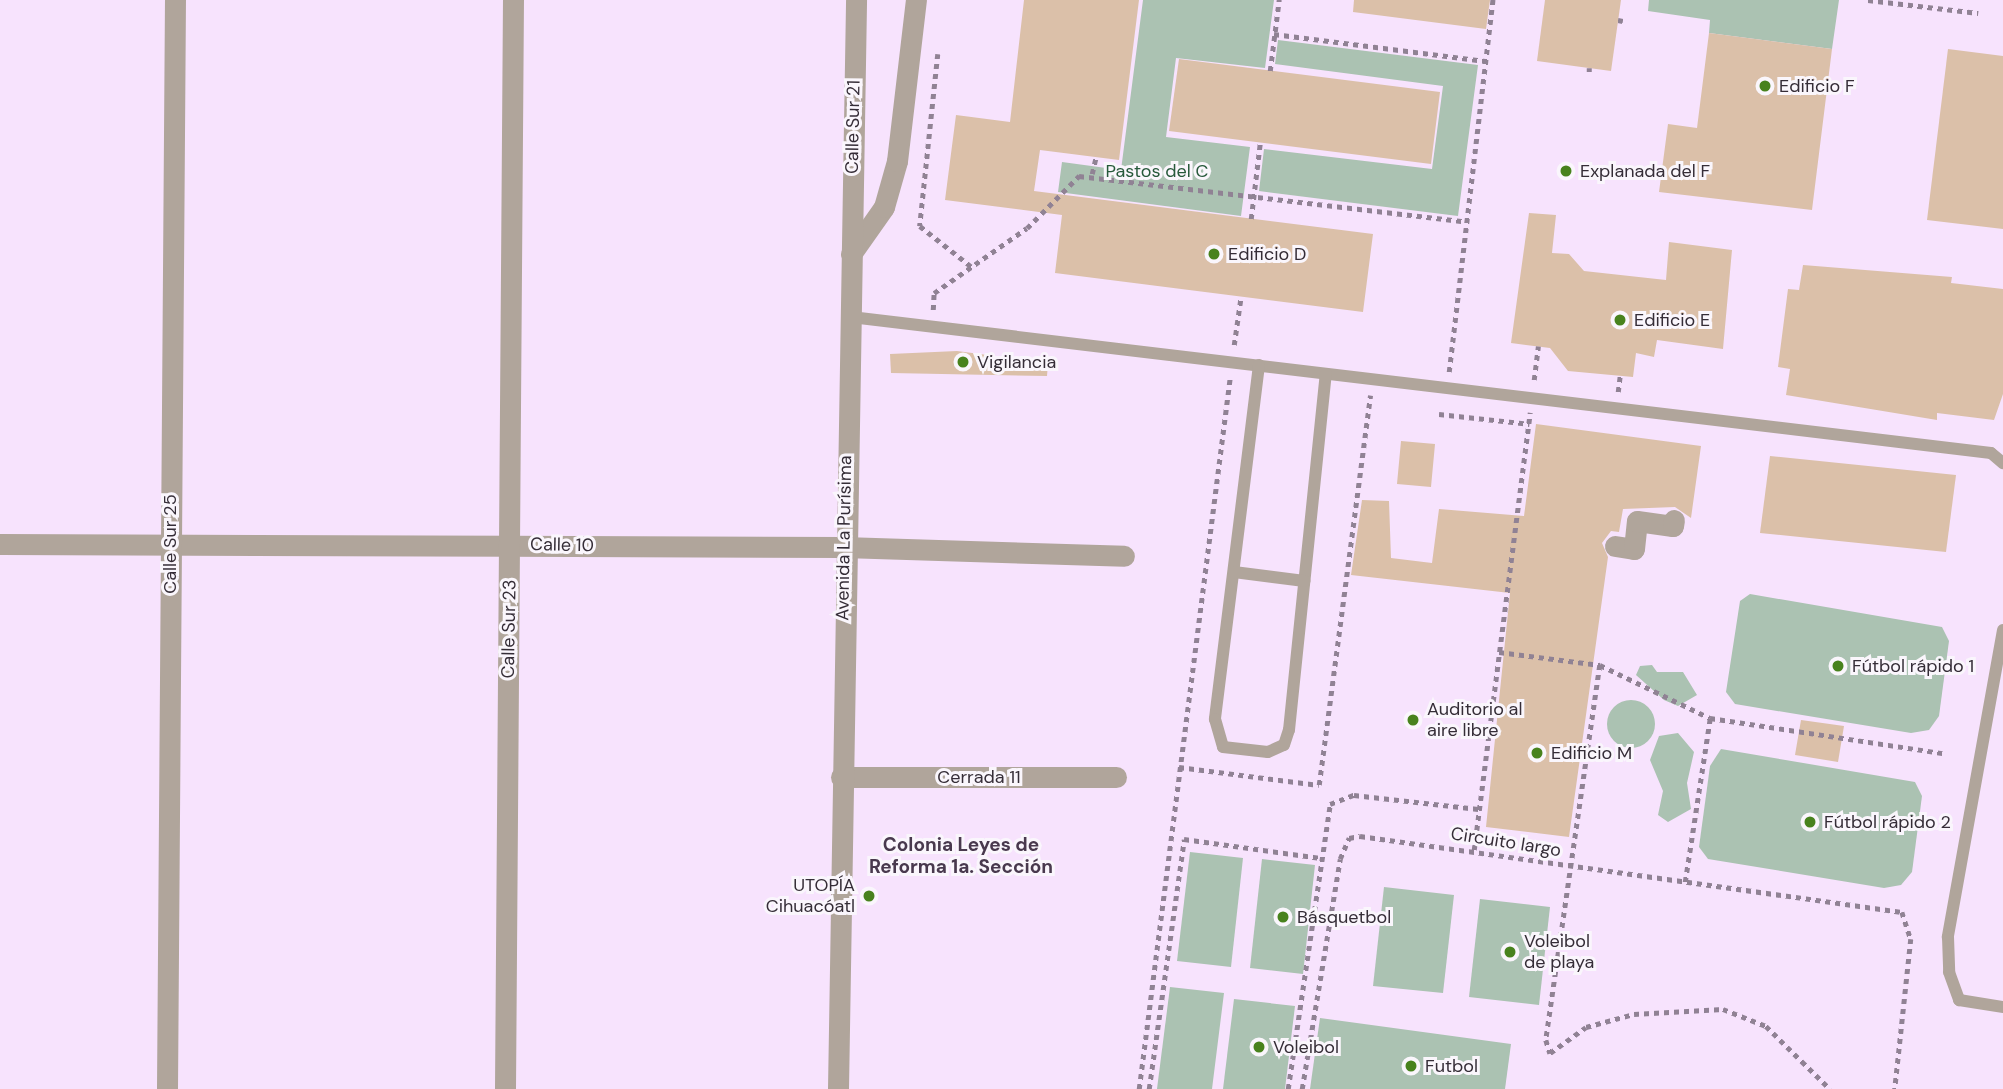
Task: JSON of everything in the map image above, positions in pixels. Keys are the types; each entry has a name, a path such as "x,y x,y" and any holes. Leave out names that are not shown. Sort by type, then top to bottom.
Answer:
{"street":[{"name":"Calle Sur 25","path":"167,1089 175,0"},
{"name":"Calle Sur 23","path":"505,1089 513,0"},
{"name":"Calle Sur 21","path":"851,254 856,0"},
{"path":"851,254 884,207 897,161 916,0"},
{"name":"Avenida La Purísima","path":"838,1089 842,547 851,254"},
{"path":"1615,546 1634,549 1637,521 1673,526 1674,520"},
{"name":"Calle 10","path":"0,544 842,547 1124,556"},
{"name":"Cerrada 11","path":"841,777 1116,777"}],"lane":[{"path":"851,317 1991,453 2003,463"},
{"path":"1259,365 1215,734 1223,747 1268,752 1284,745 1326,374"},
{"path":"1234,572 1304,581"},
{"path":"2003,630 1948,937 1949,972 1959,1000 2003,1007"}],"path":[{"path":"1270,71 1279,0"},
{"path":"1454,335 1493,0"},
{"path":"1868,0 1978,13"},
{"path":"1275,34 1485,61"},
{"path":"938,54 920,226 972,267"},
{"path":"1251,219 1260,143"},
{"path":"1092,174 1096,157"},
{"path":"934,293 1027,228 1079,176 1092,174 1463,220"},
{"path":"1139,1089 1241,296"},
{"path":"1532,399 1538,346"},
{"path":"1180,767 1320,785 1372,379"},
{"path":"1439,414 1529,424 1474,850"},
{"path":"1499,652 1600,664 1710,718 1942,753"},
{"path":"1600,664 1573,866 1902,912 1911,939 1895,1089"},
{"path":"1685,882 1710,718"},
{"path":"1288,1089 1330,804 1337,798 1478,809"},
{"name":"Circuito largo","path":"1302,1089 1340,859 1349,838 1474,850 1573,866 1546,1040 1550,1053 1586,1027 1634,1014 1723,1009 1766,1026 1830,1089"},
{"path":"1149,1089 1184,839 1321,858"}],"green space":[{"name":"Pastos del C","path":"1143,0 1274,0 1265,68 1176,58 1166,137 1250,147 1241,216 1058,192 1062,162 1121,170"},
{"path":"1649,0 1839,0 1832,49 1709,33 1710,20 1648,11"},
{"path":"1278,40 1478,65 1458,216 1259,191 1264,149 1432,169 1443,86 1275,64"},
{"name":"Fútbol rápido 1","path":"1750,594 1942,627 1949,641 1939,716 1929,730 1911,733 1735,704 1726,692 1740,601"},
{"path":"1652,665 1657,672 1683,672 1697,695 1678,706 1664,700 1636,675 1640,666"},
{"path":"1631,700 1640,701 1648,707 1654,715 1654,733 1648,741 1640,747 1631,748 1622,747 1614,741 1608,733 1607,724 1608,715 1614,707 1622,701"},
{"path":"1678,733 1694,752 1687,783 1691,809 1668,822 1658,815 1663,791 1650,760 1659,736"},
{"name":"Fútbol rápido 2","path":"1721,749 1915,782 1922,796 1912,872 1901,885 1884,888 1708,859 1699,847 1710,766"},
{"path":"1190,852 1243,858 1231,967 1177,961"},
{"name":"Básquetbol","path":"1262,859 1315,865 1303,974 1250,968"},
{"path":"1384,887 1454,895 1443,993 1373,986"},
{"name":"Voleibol de playa","path":"1480,899 1550,907 1539,1005 1469,997"},
{"path":"1170,987 1224,993 1212,1089 1157,1089"},
{"name":"Voleibol","path":"1234,999 1295,1006 1285,1089 1223,1089"},
{"name":"Futbol","path":"1320,1018 1511,1044 1505,1089 1310,1089"}],"building":[{"path":"1024,0 1139,0 1119,160 1040,150 1034,191 1373,234 1363,312 1055,273 1062,215 945,200 956,115 1010,122"},
{"path":"1354,0 1490,0 1486,29 1353,12"},
{"path":"1545,0 1621,0 1611,71 1537,61"},
{"name":"Edificio F","path":"1709,33 1832,49 1812,210 1659,192 1668,124 1697,128"},
{"path":"1948,49 2003,56 2003,229 1927,220"},
{"path":"1179,59 1440,92 1431,164 1169,131"},
{"name":"Edificio E","path":"1529,213 1556,215 1552,253 1569,254 1584,271 1666,280 1669,242 1732,250 1723,349 1657,340 1654,357 1636,353 1633,377 1568,371 1550,348 1511,343"},
{"path":"1803,265 1952,277 1951,283 2003,289 2003,394 1994,420 1937,413 1937,420 1786,395 1790,369 1778,367 1788,289 1799,290"},
{"path":"957,351 1048,363 1047,376 891,373 890,354"},
{"path":"1536,424 1701,446 1691,518 1675,507 1623,509 1619,532 1611,531 1602,543 1608,557 1569,837 1486,827 1510,593 1351,575 1362,500 1389,501 1391,558 1432,563 1439,509 1524,516"},
{"path":"1401,441 1435,444 1431,487 1397,484"},
{"path":"1770,456 1956,475 1946,552 1760,533"},
{"path":"1801,720 1844,726 1838,762 1795,755"}],"place":[{"name":"Edificio F","path":"1765,86"},
{"name":"Explanada del F","path":"1566,171"},
{"name":"Edificio D","path":"1214,254"},
{"name":"Edificio E","path":"1620,320"},
{"name":"Vigilancia","path":"963,362"},
{"name":"Fútbol rápido 1","path":"1838,666"},
{"name":"Auditorio al aire libre","path":"1413,720"},
{"name":"Edificio M","path":"1537,753"},
{"name":"Fútbol rápido 2","path":"1810,822"},
{"name":"UTOPÍA Cihuacóatl","path":"869,896"},
{"name":"Básquetbol","path":"1283,917"},
{"name":"Voleibol de playa","path":"1510,952"},
{"name":"Voleibol","path":"1259,1047"},
{"name":"Futbol","path":"1411,1066"}],"district":[{"name":"Colonia Leyes de Reforma 1a. Sección","path":"961,856"}]}
